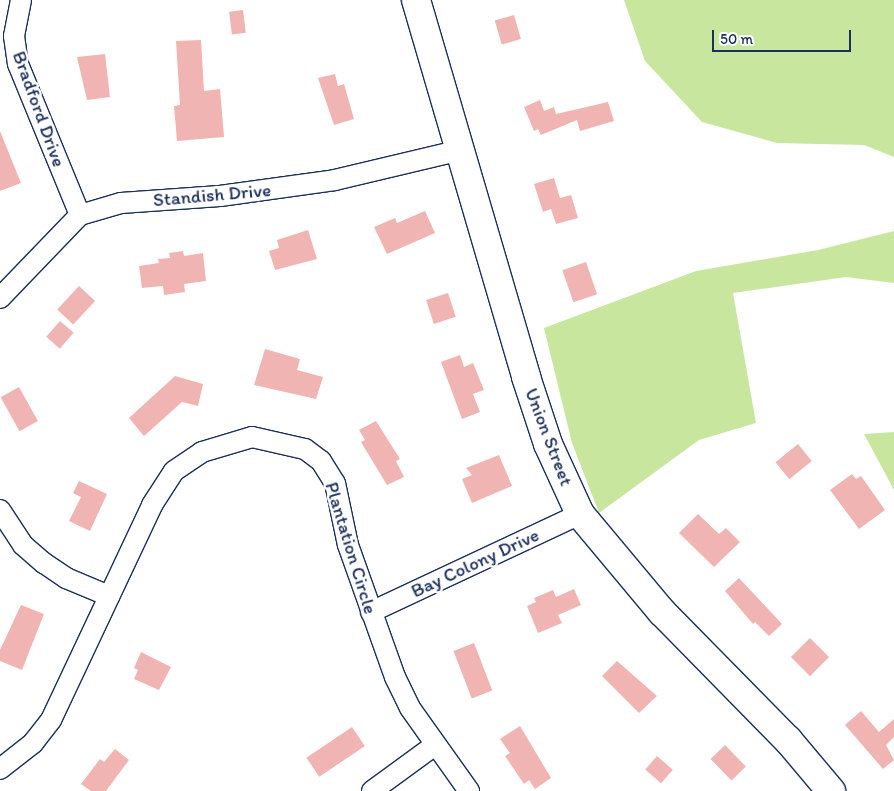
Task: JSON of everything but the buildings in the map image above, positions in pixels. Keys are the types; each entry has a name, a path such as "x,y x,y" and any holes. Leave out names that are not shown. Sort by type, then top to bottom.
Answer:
{"main road":[{"name":"Union Street","path":"416,0 457,151 548,444 580,514 662,612 788,740 831,791"}],"street":[{"name":"Bradford Drive","path":"20,0 14,36 18,64 80,215"},
{"name":"Standish Drive","path":"80,215 122,203 220,196 334,180 457,151"},
{"path":"0,298 80,215"},
{"name":"Plantation Circle","path":"0,769 33,743 51,720 152,504 174,471 202,452 252,437 305,449 321,461 334,483 348,545 399,684 435,745 469,791"},
{"path":"0,510 23,545 44,563 66,578 109,596"},
{"name":"Bay Colony Drive","path":"371,612 580,514"},
{"path":"372,791 435,745"}],"green space":[{"path":"624,0 894,0 894,157 864,145 777,143 702,122 645,61"},
{"path":"894,231 894,283 846,277 733,293 756,423 699,440 599,513 572,443 544,328 696,271 818,250"},
{"path":"894,432 894,490 864,434"}]}
